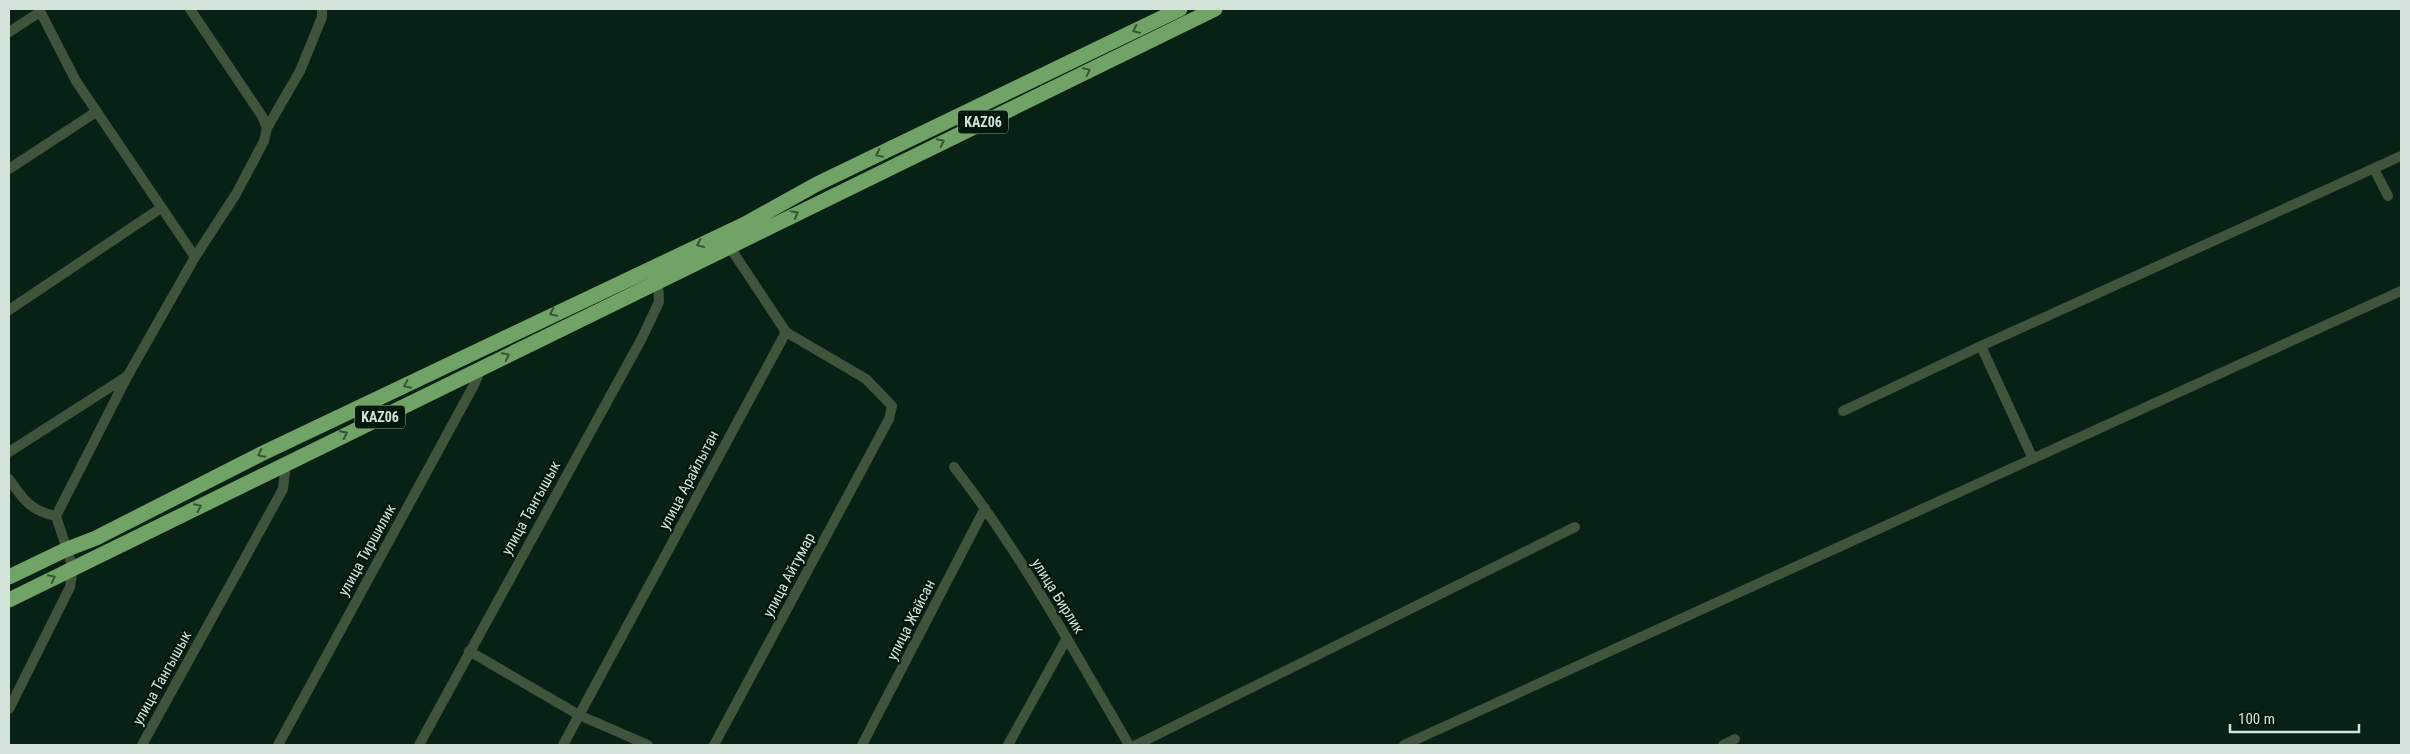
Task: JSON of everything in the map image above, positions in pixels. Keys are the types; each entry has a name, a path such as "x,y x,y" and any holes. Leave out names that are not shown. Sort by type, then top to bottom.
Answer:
{"highway":[{"name":"KАZ06","path":"9,577 65,550 96,538 262,454 770,211 818,184 1166,13 1180,9"},
{"name":"KАZ06","path":"9,600 1215,9"}],"street":[{"path":"190,9 262,116 268,128"},
{"path":"9,709 70,587 72,568 56,516 127,377 195,257 236,194 264,141 268,128 300,70 322,17 322,9"},
{"path":"9,32 40,10 76,81 195,257"},
{"path":"9,169 96,112"},
{"path":"1843,411 1980,346 2401,156"},
{"path":"2374,169 2388,196"},
{"path":"9,310 161,208"},
{"path":"720,234 786,332"},
{"name":"улица Тангышык","path":"419,745 642,338 659,302 658,283"},
{"path":"1404,745 2401,291"},
{"name":"улица Айтумар","path":"714,745 889,419 892,406 866,379 786,332"},
{"name":"улица Арайлытан","path":"563,745 786,332"},
{"path":"1980,346 2034,459"},
{"name":"улица Тиршилик","path":"278,745 470,392 481,368"},
{"path":"9,452 127,377"},
{"name":"улица Тангышык","path":"142,745 283,489 286,464"},
{"name":"улица Бирлик","path":"954,467 986,508 1067,638 1129,745"},
{"path":"9,479 24,501 40,512 56,516"},
{"name":"улица Жайсан","path":"862,745 986,508"},
{"path":"1136,745 1575,527"},
{"path":"1008,745 1067,638"},
{"path":"469,651 579,715 648,745"},
{"path":"1723,745 1736,739"}]}
